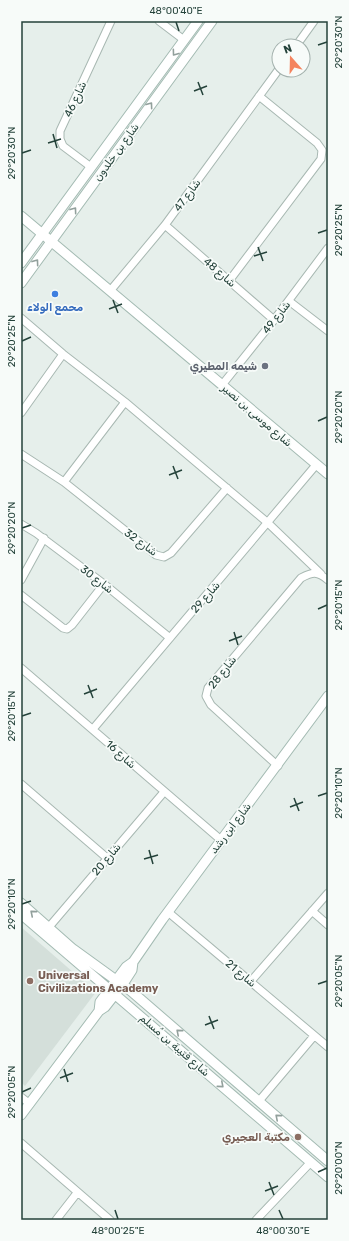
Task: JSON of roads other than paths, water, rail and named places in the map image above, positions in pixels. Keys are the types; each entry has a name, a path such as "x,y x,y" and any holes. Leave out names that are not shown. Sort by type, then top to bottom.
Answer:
{"street":[{"name":"شارع 46","path":"91,167 63,146 60,139 60,132 111,21"},
{"path":"159,21 184,40"},
{"name":"شارع بن خلدون","path":"21,264 198,21"},
{"name":"شارع بن خلدون","path":"21,283 212,21"},
{"path":"302,38 314,21"},
{"name":"شارع 47","path":"110,291 165,224 272,78"},
{"path":"229,281 321,159 322,150 317,142 259,96"},
{"name":"شارع موسى بن نصير","path":"21,216 328,474"},
{"name":"شارع 48","path":"165,224 274,320"},
{"name":"شارع 49","path":"222,385 289,301 328,248"},
{"path":"289,301 328,331"},
{"path":"21,318 63,354 125,402 227,488 268,523 328,580"},
{"path":"21,413 63,354"},
{"path":"64,482 125,402"},
{"name":"شارع 32","path":"21,454 64,482 156,555 164,557 171,553 227,488"},
{"name":"شارع 29","path":"93,729 316,465"},
{"name":"شارع 30","path":"21,524 44,538 104,584 170,638"},
{"path":"21,580 44,538"},
{"name":"شارع 28","path":"278,766 211,705 206,696 208,688 301,578 312,573 321,574"},
{"path":"21,595 62,628 67,629 72,625 104,584"},
{"name":"شارع 16","path":"21,668 221,840"},
{"name":"شارع ابن رشد","path":"21,1115 99,1011 100,1002 119,982 126,966 133,962 168,912 278,766 328,696"},
{"path":"21,784 107,858"},
{"name":"شارع 20","path":"49,927 164,792"},
{"path":"251,981 328,893"},
{"name":"شارع قتيبة بن مُسلم","path":"21,904 73,949 119,982 328,1161"},
{"path":"312,911 328,925"},
{"name":"شارع 21","path":"168,912 328,1048"},
{"name":"شارع قتيبة بن مُسلم","path":"21,914 328,1177"},
{"path":"259,1101 314,1036"},
{"path":"21,1097 30,1104"},
{"path":"21,1143 110,1220"},
{"path":"256,1220 311,1162"},
{"path":"56,1220 77,1193"}],"place":[{"name":"محمع الولاء","path":"55,294"},
{"name":"شيمه المطيري","path":"265,366"},
{"name":"Universal Civilizations Academy","path":"30,981"},
{"name":"مكتبة العجيري","path":"298,1137"}]}
